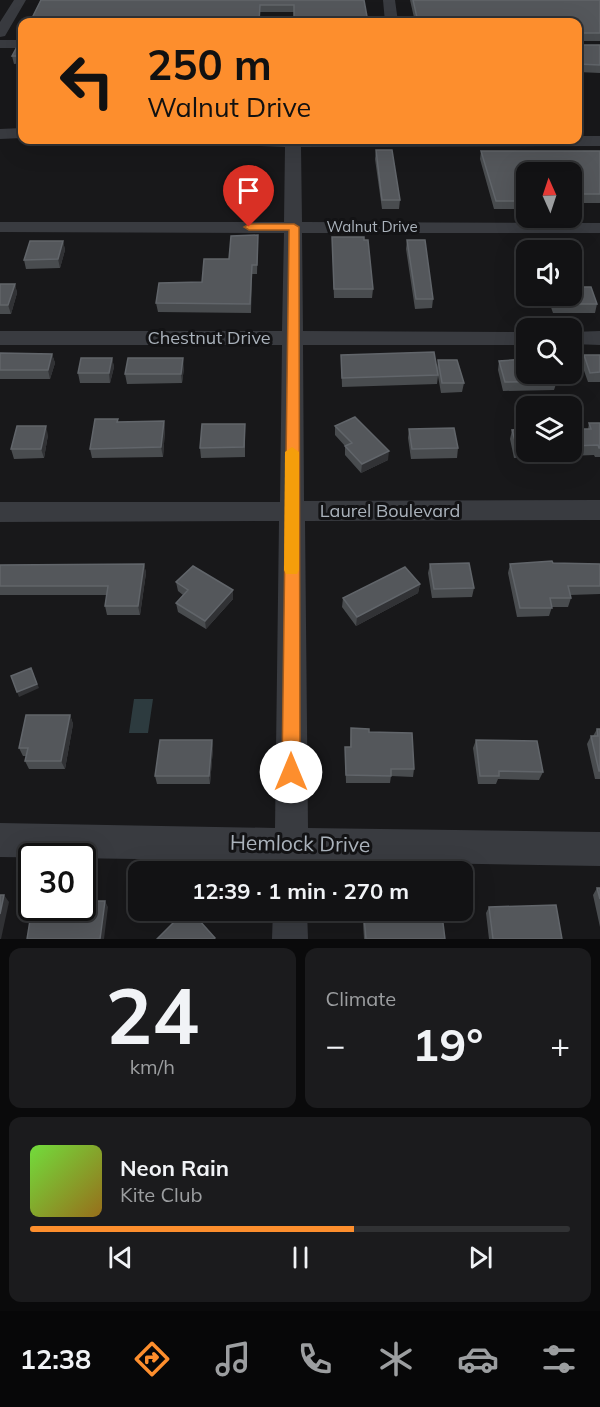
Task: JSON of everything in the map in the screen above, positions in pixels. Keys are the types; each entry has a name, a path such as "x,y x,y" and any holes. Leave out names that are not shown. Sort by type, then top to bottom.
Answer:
{"street":[{"path":"0,33 4,20 20,0"},
{"path":"389,0 391,18"},
{"path":"0,44 18,44"},
{"path":"0,134 18,133"},
{"path":"582,141 600,141"},
{"path":"291,857 293,144"},
{"name":"Walnut Drive","path":"0,227 600,228"},
{"name":"Chestnut Drive","path":"0,338 516,338"},
{"path":"582,338 600,338"},
{"name":"Laurel Boulevard","path":"0,512 600,510"},
{"name":"Hemlock Drive","path":"0,840 291,857 600,849"},
{"path":"290,921 290,939"}],"shaded area":[{"path":"134,699 153,699 148,733 129,733"}],"building":[{"path":"41,0 364,0 367,18 294,18 294,5 260,5 259,18 32,18"},
{"path":"413,0 600,0 600,33 582,33 582,18 417,18"},
{"path":"18,45 18,56 12,56"},
{"path":"582,45 600,45 600,65 582,64"},
{"path":"376,150 392,150 400,200 382,200"},
{"path":"481,151 600,151 600,194 582,194 582,162 516,162 516,201 496,201"},
{"path":"258,235 257,265 252,265 250,304 156,303 159,283 202,282 204,259 229,259 231,236"},
{"path":"332,237 364,237 364,240 368,240 373,289 334,289"},
{"path":"407,240 425,240 433,299 416,299"},
{"path":"30,241 63,241 58,259 24,260"},
{"path":"0,284 15,284 8,305 0,305"},
{"path":"582,287 591,287 597,304 582,304"},
{"path":"434,352 438,375 342,378 341,355"},
{"path":"0,353 52,354 48,370 0,370"},
{"path":"584,355 600,355 600,372 590,373"},
{"path":"81,358 112,358 109,373 78,373"},
{"path":"128,358 183,358 181,374 125,374"},
{"path":"438,360 457,360 464,383 442,383"},
{"path":"516,360 516,382 505,382 499,361"},
{"path":"355,417 389,451 362,464 345,446 352,443 335,426"},
{"path":"95,419 118,419 117,422 164,421 161,447 90,449"},
{"path":"589,423 600,423 600,448 598,445 582,446 582,429 591,429"},
{"path":"202,424 245,424 244,447 200,448"},
{"path":"17,426 46,426 41,449 11,449"},
{"path":"454,428 458,448 412,449 409,429"},
{"path":"512,430 516,430 516,444"},
{"path":"552,561 553,563 600,564 600,586 568,586 571,598 550,598 552,608 520,608 510,564"},
{"path":"469,563 474,588 434,589 430,564"},
{"path":"144,564 138,606 105,606 108,586 0,586 0,565"},
{"path":"193,566 233,590 205,621 176,603 188,590 176,582"},
{"path":"405,567 420,584 357,617 343,598"},
{"path":"31,668 37,684 17,692 11,676"},
{"path":"26,715 70,715 61,761 25,761 28,748 19,748"},
{"path":"351,728 369,729 369,732 412,733 414,769 391,769 391,776 346,775 345,747 351,747"},
{"path":"597,729 600,729 600,771 591,736 598,736"},
{"path":"160,740 212,740 209,776 155,776"},
{"path":"476,740 537,741 543,772 499,771 499,776 480,776"},
{"path":"0,895 4,895 0,914"},
{"path":"96,901 105,901 100,939 27,939 30,921 96,921"},
{"path":"556,905 562,939 493,939 489,907"},
{"path":"175,921 200,921 215,938 214,939 157,939"},
{"path":"364,921 443,921 445,939 366,939"}],"slow traffic":[{"path":"291,570 292,452"}],"route":[{"path":"249,227 294,227 291,772"}]}
